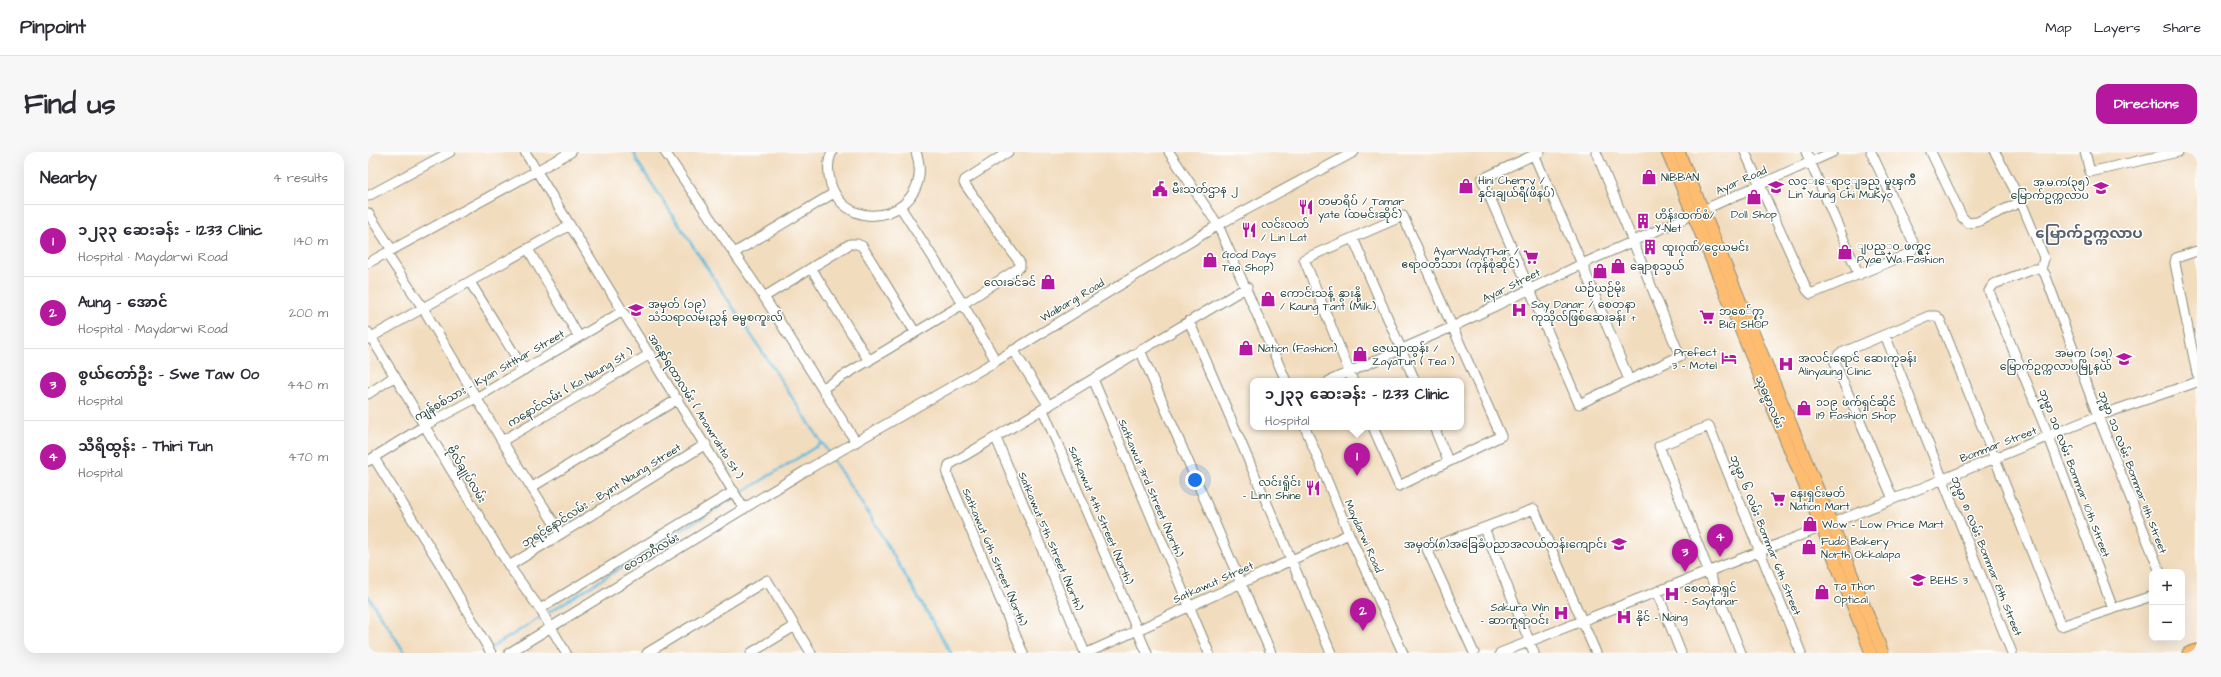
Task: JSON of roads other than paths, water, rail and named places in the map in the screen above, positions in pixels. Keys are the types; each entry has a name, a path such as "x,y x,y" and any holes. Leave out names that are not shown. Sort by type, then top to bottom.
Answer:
{"main road":[{"name":"သုဓမ္မာလမ်း","path":"1666,152 1822,528 1871,653"},
{"name":"သုဓမ္မာလမ်း","path":"1679,152 1832,523 1883,653"},
{"path":"2188,653 2197,650"}],"street":[{"path":"368,196 450,152"},
{"name":"အနော်ရထာလမ်း ( Anawrahta St )","path":"525,152 706,444 743,507"},
{"path":"368,263 571,152"},
{"path":"665,152 764,297 856,442"},
{"path":"832,152 828,176 834,193 846,206 862,214 881,215 900,208 911,198 919,181 920,163 916,152"},
{"path":"823,388 963,304 1020,267 1020,263 964,183 965,180 1008,152"},
{"path":"1169,152 1218,225 1247,287 1285,378"},
{"name":"Waibargi Road","path":"805,471 996,361 1218,225 1354,152"},
{"path":"1596,152 1634,241 1680,356 1579,404 1482,179 1537,154 1629,380"},
{"path":"1745,152 1758,185 1807,290 1811,294 1908,254 1913,249 1912,242 1871,152"},
{"path":"1806,152 1859,275"},
{"name":"Ayar Road","path":"1703,210 1833,152"},
{"path":"1931,152 1962,217 1968,223 1977,222 2021,202"},
{"path":"1995,152 2021,202 2043,255 2044,259 2041,269"},
{"path":"2085,152 2090,172 2143,156 2178,152"},
{"path":"734,253 834,193"},
{"path":"900,208 963,304 996,361"},
{"name":"Ayar Street","path":"1336,378 1452,327 1582,264 1703,210"},
{"path":"368,214 476,398 561,534"},
{"path":"1352,378 1304,259 1403,216 1501,436 1399,486 1374,430"},
{"path":"369,336 423,308 570,225"},
{"path":"1353,238 1414,378"},
{"path":"764,297 850,244 857,244 862,246 915,332"},
{"path":"528,249 579,337"},
{"path":"2197,251 2176,258 2175,263 2197,374"},
{"path":"811,268 869,361"},
{"name":"ဘုမ္မာ ၁၀ လမ်း Bommar 10th Street","path":"2041,269 2034,269 1994,284 1989,291 2049,437 2113,609"},
{"name":"ဘုမ္မာ ၁၁ လမ်း Bommar 11th Street","path":"2041,269 2045,274 2098,416 2159,569"},
{"path":"470,282 524,370"},
{"path":"996,438 1189,320 1247,287"},
{"name":"ကျန်စစ်သား - Kyan Sitthar Street","path":"371,460 424,426 476,398 623,311"},
{"path":"1893,499 1835,363 1836,358 1929,316 1936,316 1940,320 2061,626 2149,597"},
{"path":"1189,320 1290,560 1331,653"},
{"name":"ဘုမ္မာ ၈ လမ်း Bommar 8th Street","path":"1885,335 2012,653"},
{"name":"ဗိုလ်ချုပ်လမ်း","path":"369,336 395,376 509,566 544,617 566,653"},
{"name":"Satkawut 4th Street (North)","path":"1013,350 1046,408 1147,653"},
{"path":"1140,350 1271,653"},
{"name":"ကနောင်လမ်း ( Ka Naung St )","path":"502,441 650,354"},
{"path":"368,394 395,376"},
{"name":"Satkawut 3rd Street (North)","path":"1093,379 1209,653"},
{"name":"Bommar Street","path":"1500,653 1822,528 2098,416 2197,382"},
{"path":"532,487 678,400"},
{"name":"ဘုမ္မာ ၆ လမ်း Bommar 6th Street","path":"1708,572 1658,446 1709,426 1801,653"},
{"name":"Maydarwi Road","path":"1306,430 1349,534 1403,653"},
{"path":"1435,430 1448,461"},
{"name":"Satkawut 6th Street (North)","path":"996,438 949,465 947,474 1023,653"},
{"name":"Satkawut 5th Street (North)","path":"996,438 1086,653"},
{"name":"ဘုရင့်နောင်လမ်း - Byint Naung Street","path":"509,566 706,444"},
{"path":"371,460 439,562 490,652"},
{"name":"ဝေဘာဂီလမ်း","path":"509,653 544,617 805,471"},
{"path":"544,617 735,492"},
{"path":"1474,653 1427,549 1534,509 1596,653"},
{"path":"1484,528 1534,653"},
{"name":"Satkawut Street","path":"1086,653 1349,534"},
{"path":"1708,572 1741,653"},
{"path":"647,653 767,580 811,653"},
{"path":"1657,592 1681,653"},
{"path":"751,653 795,626"}],"waterway":[{"path":"634,152 637,161 870,516 951,653"},
{"path":"546,614 822,443"},
{"path":"368,596 405,653"},
{"path":"491,648 541,617"}],"place":[{"name":"NIBBAN","path":"1649,177"},
{"name":"Hini Cherry / နှင်းချယ်ရီ(ဖိနပ်)","path":"1466,186"},
{"name":"လင္းေရာင္ျခည္ မူၾကိဳ Lin Yaung Chi MuKyo","path":"1776,187"},
{"name":"အ.မ.က(၃၅) မြောက်ဥက္ကလာပ","path":"2101,188"},
{"name":"မီးသတ်ဌာန ၂","path":"1160,189"},
{"name":"Doll Shop","path":"1754,197"},
{"name":"တမာရိပ် / Tamar yate (ထမင်းဆိုင်)","path":"1306,207"},
{"name":"ဟိန်းထက်စံ/ Y-Net","path":"1643,221"},
{"name":"လင်းလတ် / Lin Lat","path":"1249,230"},
{"name":"ထူးဂုဏ်/ငွေယမင်း","path":"1650,247"},
{"name":"ျပည့္၀ ဖက္ရွင္ Pyae Wa Fashion","path":"1845,252"},
{"name":"AyarWadyThar / ဧရာဝတီသား (ကုန်စုံဆိုင်)","path":"1531,257"},
{"name":"Good Days Tea Shop)","path":"1210,260"},
{"name":"ချောစုသွယ်","path":"1618,266"},
{"name":"ယဉ်ယဉ်မိုး","path":"1600,271"},
{"name":"လေးခင်ခင်","path":"1048,282"},
{"name":"ကောင်းသန့် နွားနို့ / Kaung Tant (Milk)","path":"1268,299"},
{"name":"အမှတ် (၁၉) သံသရာလမ်းညွှန် ဓမ္မစကူးလ်","path":"636,310"},
{"name":"Say Danar / စေတနာ ကုသိုလ်ဖြစ်ဆေးခန်း +","path":"1519,310"},
{"name":"ဘစေ်၇ှာ့ BIG SHOP","path":"1707,317"},
{"name":"Nation (Fashion)","path":"1246,348"},
{"name":"ဇေယျာထွန်း / ZayaTun ( Tea )","path":"1360,354"},
{"name":"Prefect 3 - Motel","path":"1729,358"},
{"name":"အမက (၁၅) မြောက်ဥက္ကလာပမြို့နယ်","path":"2124,359"},
{"name":"အလင်းရောင် ဆေးကုခန်း Alinyaung Clinic","path":"1786,364"},
{"name":"၁၁၉ ဖက်ရှင်ဆိုင် 119 Fashion Shop","path":"1804,408"},
{"name":"၁၂၃၃ ဆေးခန်း - 1233 Clinic","path":"1357,476"},
{"name":"လင်းရှိုင်း - Linn Shine","path":"1313,488"},
{"name":"နေးရှင်းမတ် Nation Mart","path":"1778,499"},
{"name":"Wow - Low Price Mart","path":"1810,524"},
{"name":"အမှတ်(၈)အခြေခံပညာအလယ်တန်းကျောင်း","path":"1619,544"},
{"name":"Fudo Bakery North Okkalapa","path":"1809,547"},
{"name":"သီရိထွန်း - Thiri Tun","path":"1720,557"},
{"name":"စွယ်တော်ဦး - Swe Taw Oo","path":"1685,572"},
{"name":"BEHS 3","path":"1918,580"},
{"name":"Ta Thon Optical","path":"1822,592"},
{"name":"စေတနာရှင် - Saytanar","path":"1672,594"},
{"name":"Sakura Win - ဆာကူရာဝင်း","path":"1561,613"},
{"name":"နိုင် - Naing","path":"1624,617"},
{"name":"Aung - အောင်","path":"1363,631"}],"district":[{"name":"မြောက်‌ဥက္ကလာပ","path":"2089,233"}]}
